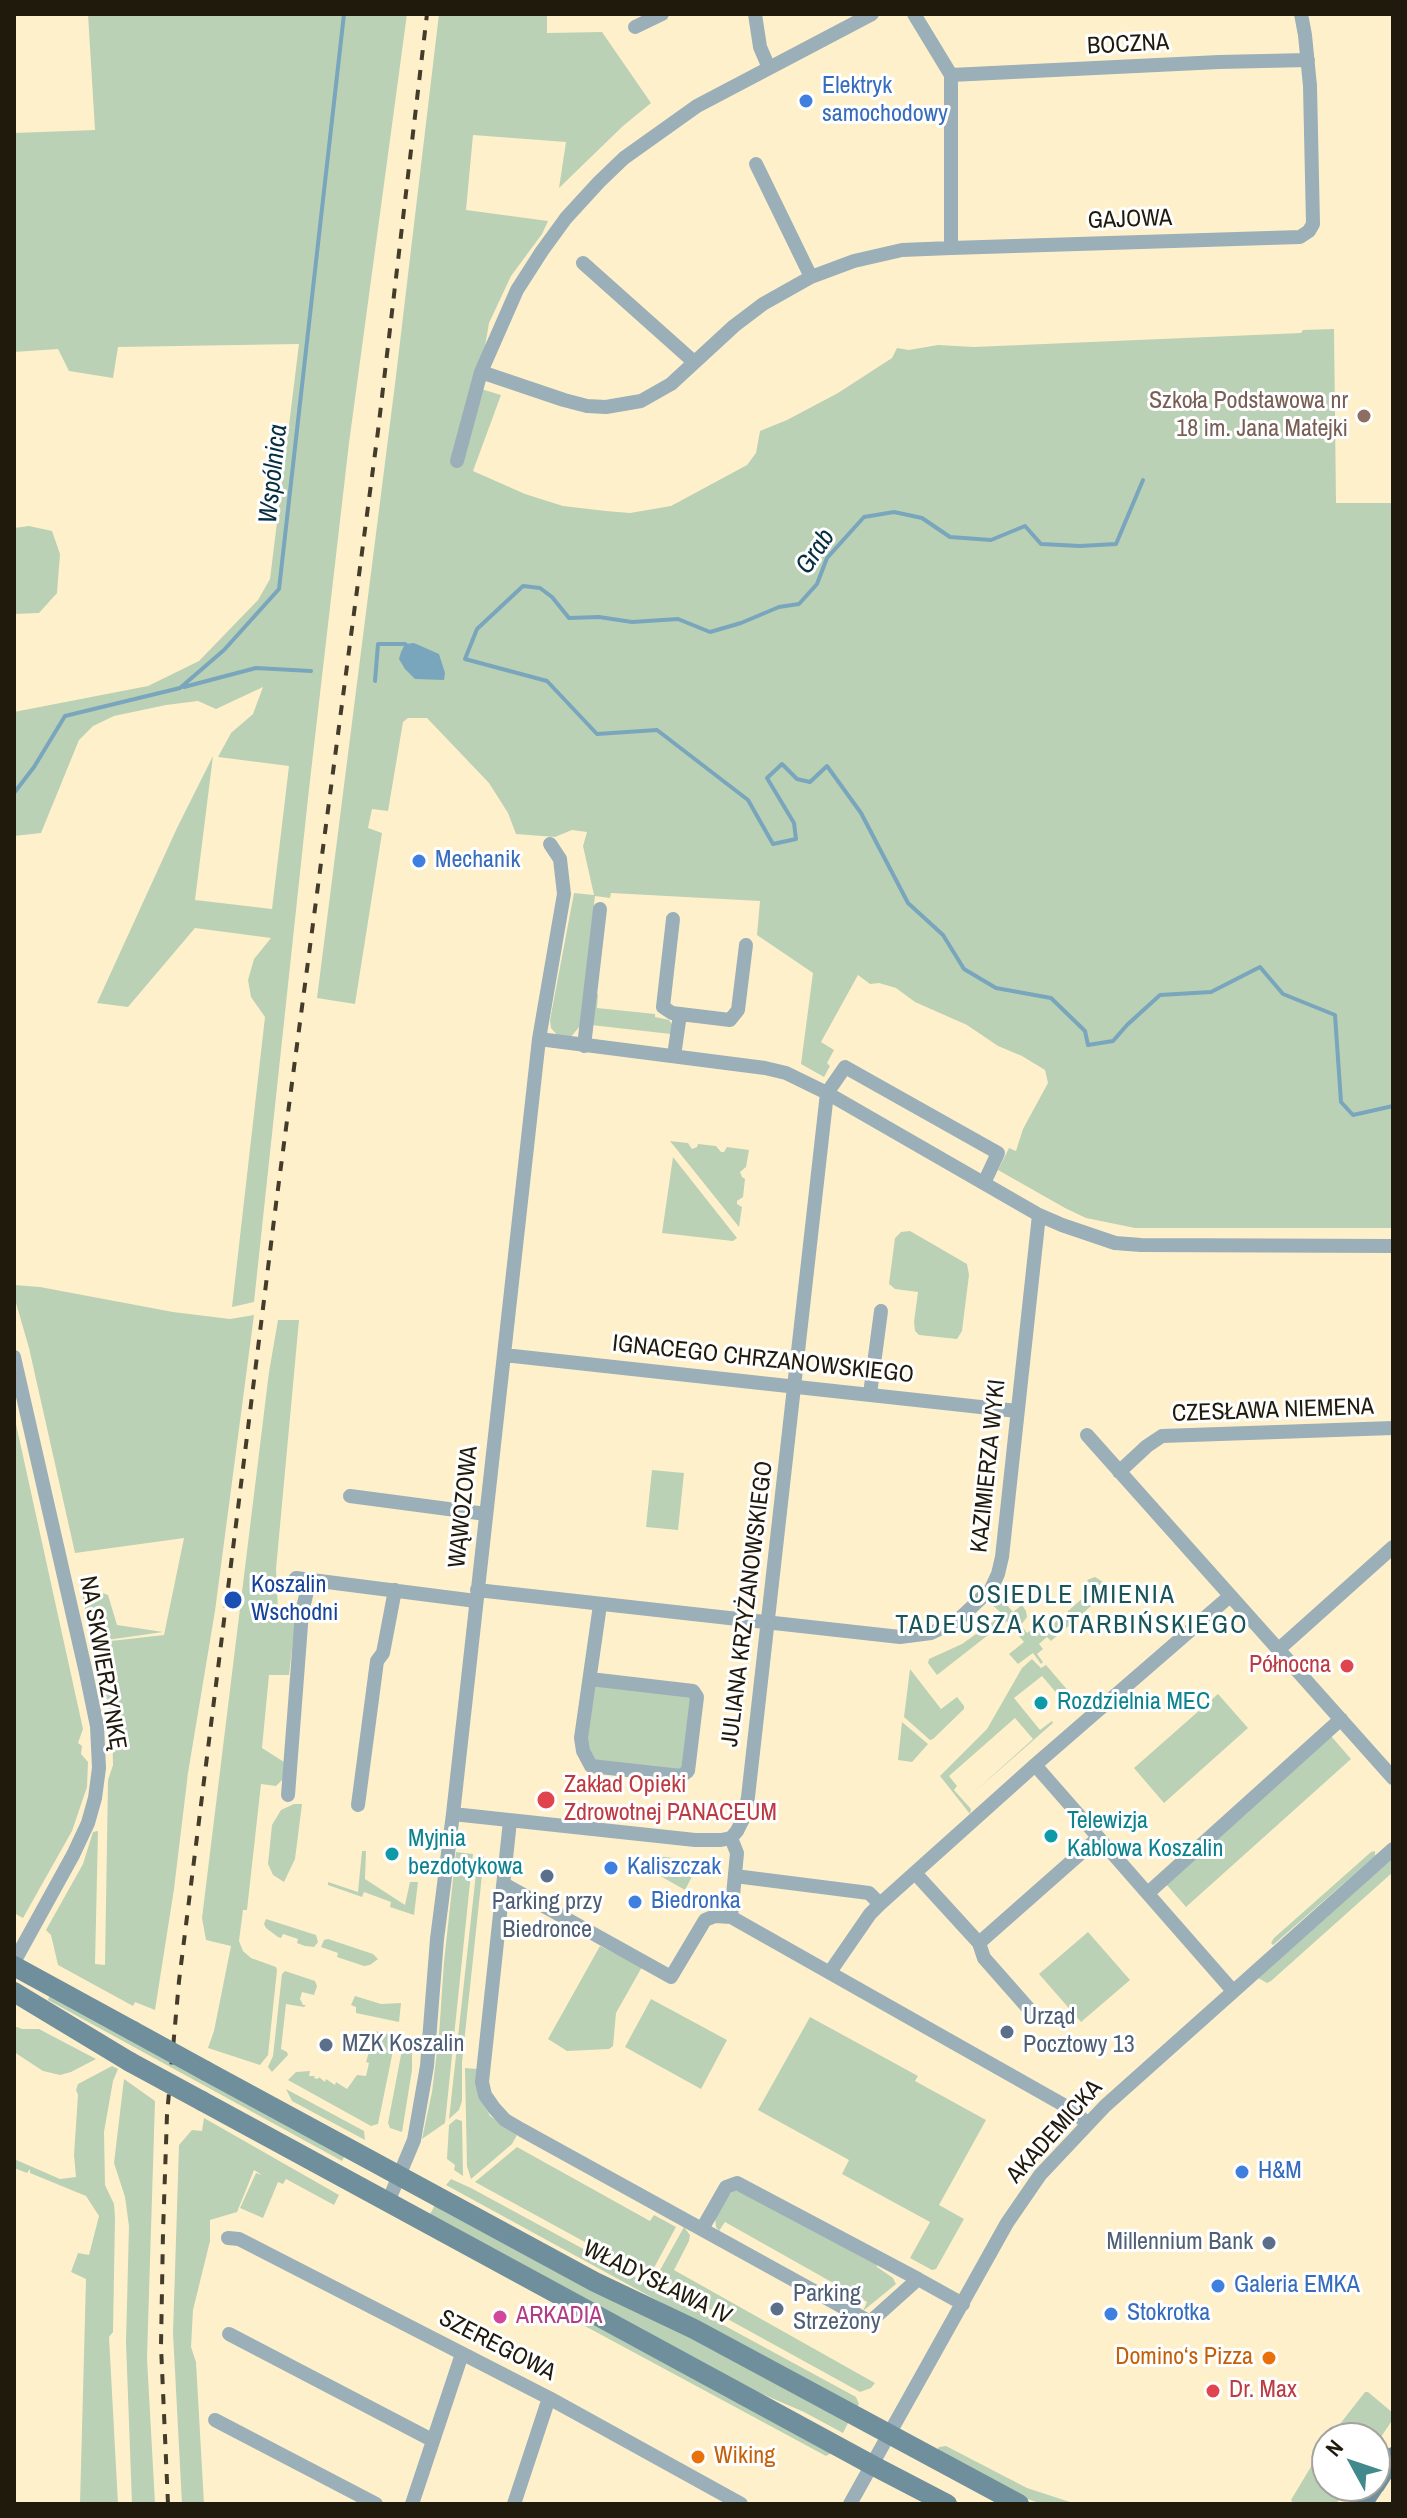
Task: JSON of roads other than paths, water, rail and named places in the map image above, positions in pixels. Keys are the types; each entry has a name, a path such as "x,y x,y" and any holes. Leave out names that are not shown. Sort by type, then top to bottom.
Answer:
{"main road":[{"name":"WŁADYSŁAWA IV","path":"14,1964 595,2282 706,2335 1019,2504"},
{"path":"14,1992 130,2062 947,2504"}],"street":[{"path":"635,27 662,14"},
{"path":"755,14 760,47 769,68"},
{"path":"457,461 481,372 517,290 566,218 599,182 624,158 697,106 872,14"},
{"path":"914,14 951,75 951,248"},
{"path":"1301,14 1308,60"},
{"name":"BOCZNA","path":"951,75 1308,60"},
{"name":"GAJOWA","path":"481,372 564,400 606,407 641,401 671,384 734,326 763,304 811,277 854,261 902,250 1300,237 1313,224 1308,60"},
{"path":"756,164 811,277"},
{"path":"583,263 694,362"},
{"name":"WĄWOZOWA","path":"400,2177 414,2140 431,2035 437,1939 539,1039 564,894 560,859 550,844"},
{"path":"584,1046 600,909"},
{"path":"673,919 663,1007 672,1013 730,1020 738,1010 746,945"},
{"path":"674,1056 680,1014"},
{"path":"539,1039 786,1073 827,1093 1039,1215 1115,1243 1393,1246"},
{"path":"827,1093 845,1067 998,1153 984,1183"},
{"name":"JULIANA KRZYŻANOWSKIEGO","path":"731,1838 741,1824 746,1805 827,1093"},
{"name":"KAZIMIERZA WYKI","path":"288,1795 303,1578 395,1590 600,1605 900,1637 946,1627 969,1612 991,1589 1002,1557 1039,1215"},
{"path":"870,1394 881,1311"},
{"name":"IGNACEGO CHRZANOWSKIEGO","path":"504,1355 1017,1411"},
{"name":"NA SKWIERZYNKĘ","path":"14,1357 97,1726 99,1768 88,1823 14,1964"},
{"name":"CZESŁAWA NIEMENA","path":"1119,1472 1162,1436 1393,1428"},
{"path":"1087,1435 1393,1778"},
{"path":"350,1496 486,1514"},
{"path":"1279,1649 1393,1547"},
{"path":"358,1805 377,1661 383,1653 395,1590"},
{"path":"830,1972 880,1904 1230,1596"},
{"path":"590,1679 693,1691 697,1697 688,1771 681,1776 591,1766 583,1751 581,1738 600,1605"},
{"path":"1148,1893 1341,1719"},
{"path":"1035,1765 1233,1991"},
{"path":"453,1814 695,1840 731,1838 737,1853 731,1917"},
{"path":"510,1821 482,2082 485,2095 494,2108 514,2125 870,2322 918,2279"},
{"path":"979,1943 1098,1838"},
{"name":"AKADEMICKA","path":"890,2436 995,2243 1022,2199 1053,2160 1087,2123 1393,1849"},
{"path":"915,1873 979,1943 984,1958 1036,2017"},
{"path":"735,1876 869,1893 880,1904"},
{"path":"504,1884 671,1977 705,1920 715,1916 731,1917 1069,2108 1087,2123"},
{"path":"388,2202 400,2177"},
{"path":"702,2229 726,2187 737,2183 963,2304"},
{"name":"SZEREGOWA","path":"228,2238 239,2239 549,2398 741,2504"},
{"path":"229,2334 432,2440"},
{"path":"412,2504 462,2354"},
{"path":"514,2504 549,2398"},
{"path":"215,2420 376,2504"},
{"path":"850,2504 890,2436"}],"water":[{"path":"414,643 439,654 444,680 415,679 405,669 399,659 401,652 405,644"}],"waterway":[{"name":"Wspólnica","path":"14,793 65,716 180,688 224,650 279,589 344,14"},
{"name":"Grab","path":"1143,480 1116,544 1041,544 1025,526 991,540 950,537 922,518 894,512 864,517 827,558 817,584 799,604 779,607 710,632 678,619 632,622 599,617 569,618 540,588 523,586 477,629 465,659 547,681 597,734 657,730 748,800 773,844 796,839 794,823 767,778 782,764 797,779 810,782 827,766 861,813 908,903 943,935 964,969 996,988 1051,998 1085,1031 1088,1045 1113,1041 1160,995 1211,992 1260,967 1283,994 1335,1015 1341,1102 1353,1115 1393,1106"},
{"path":"375,681 378,644 407,646"},
{"path":"184,687 256,668 311,671"}],"railway":[{"path":"168,2504 161,2346 163,2232 167,2115 179,1981 276,1204 378,431 427,14"}],"place":[{"name":"Elektryk samochodowy","path":"806,101"},
{"name":"Szkoła Podstawowa nr 18 im. Jana Matejki","path":"1364,416"},
{"name":"Mechanik","path":"419,861"},
{"name":"Koszalin Wschodni","path":"233,1600"},
{"name":"Północna","path":"1347,1666"},
{"name":"Rozdzielnia MEC","path":"1041,1703"},
{"name":"Zakład Opieki Zdrowotnej PANACEUM","path":"546,1800"},
{"name":"Telewizja Kablowa Koszalin","path":"1051,1836"},
{"name":"Myjnia bezdotykowa","path":"392,1854"},
{"name":"Kaliszczak","path":"611,1868"},
{"name":"Parking przy Biedronce","path":"547,1876"},
{"name":"Biedronka","path":"635,1902"},
{"name":"Urząd Pocztowy 13","path":"1007,2032"},
{"name":"MZK Koszalin","path":"326,2045"},
{"name":"H&M","path":"1242,2172"},
{"name":"Millennium Bank","path":"1269,2243"},
{"name":"Galeria EMKA","path":"1218,2286"},
{"name":"Parking Strzeżony","path":"777,2309"},
{"name":"Stokrotka","path":"1111,2314"},
{"name":"ARKADIA","path":"500,2317"},
{"name":"Domino‘s Pizza","path":"1269,2358"},
{"name":"Dr. Max","path":"1213,2391"},
{"name":"Wiking","path":"698,2457"}],"district":[{"name":"OSIEDLE IMIENIA TADEUSZA KOTARBIŃSKIEGO","path":"1072,1611"}]}
